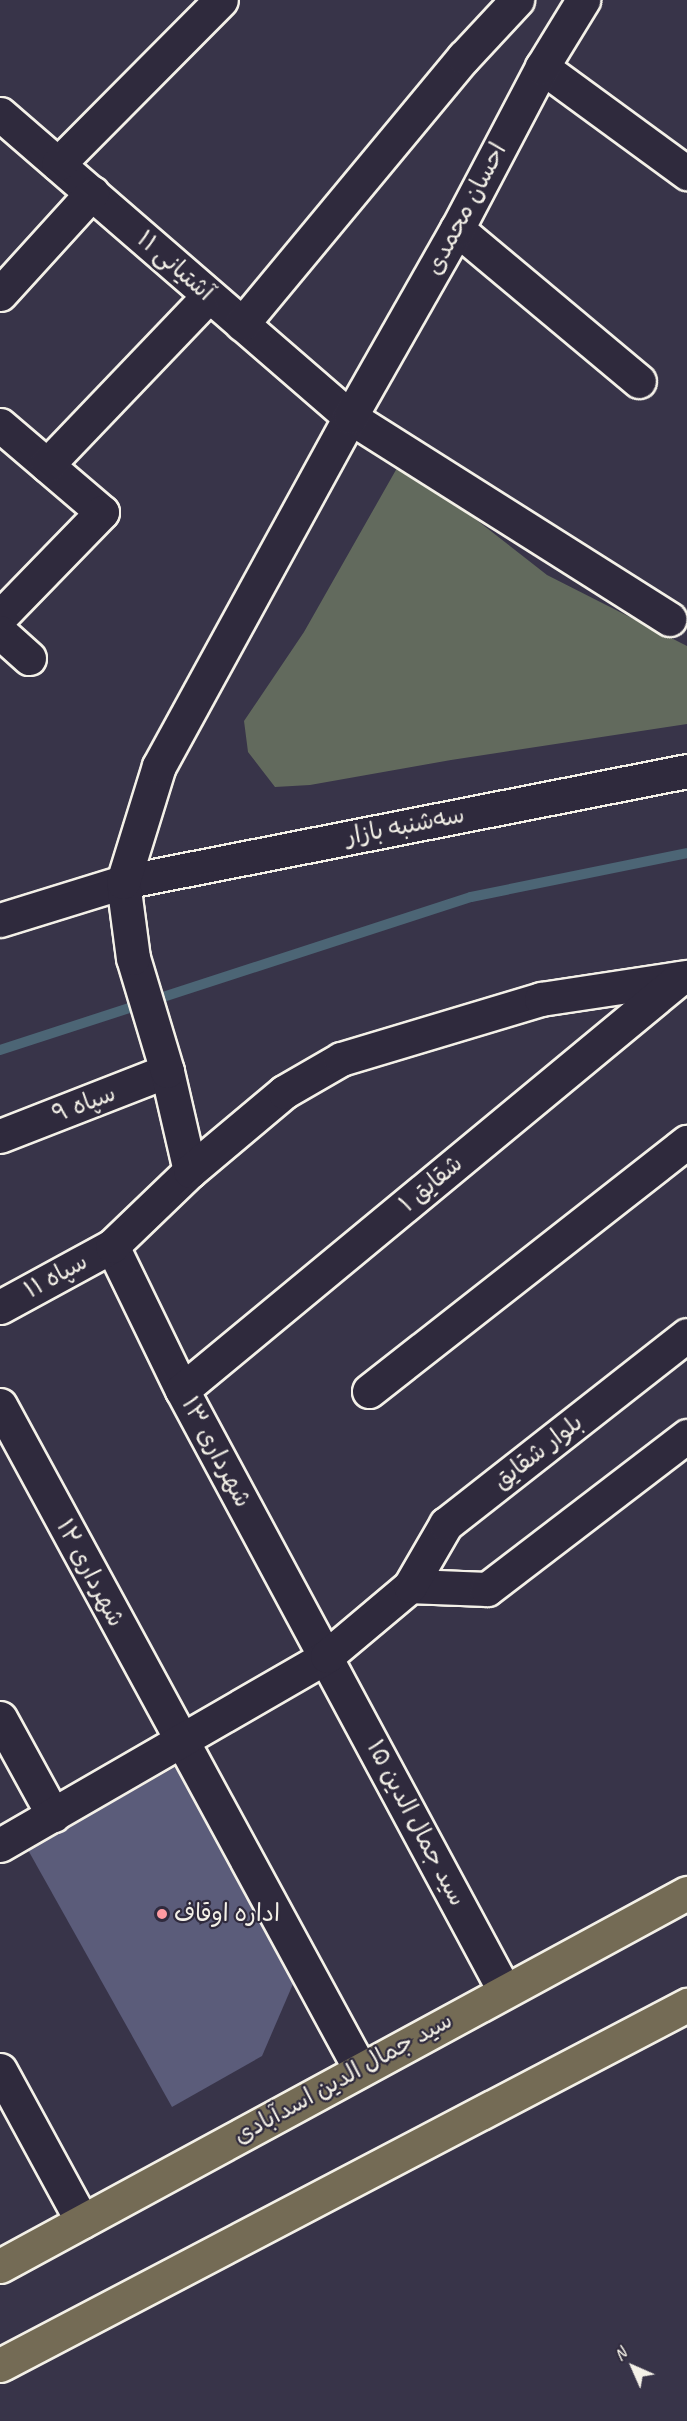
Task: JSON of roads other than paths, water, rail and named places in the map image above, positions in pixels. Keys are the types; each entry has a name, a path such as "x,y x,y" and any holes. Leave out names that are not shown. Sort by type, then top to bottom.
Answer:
{"main road":[{"name":"سید جمال الدین اسدآبادی","path":"0,2266 504,1990 687,1893"},
{"path":"0,2365 687,2005"}],"street":[{"path":"58,164 221,0"},
{"path":"242,324 464,57 517,0"},
{"name":"احسان محمدی","path":"123,882 159,766 350,417 457,229 542,67 583,0"},
{"path":"542,67 687,173"},
{"name":"آشتیانی ۱۱","path":"0,114 350,417 669,619"},
{"path":"0,294 92,193"},
{"path":"457,229 639,381"},
{"path":"47,465 200,305"},
{"path":"0,425 102,512 0,617"},
{"path":"0,632 29,658"},
{"name":"سه‌شنبه بازار","path":"0,920 123,882 687,771"},
{"path":"123,882 133,958 164,1062 190,1171"},
{"name":"سپاه ۱۱","path":"0,1307 112,1246 190,1171 284,1092 341,1059 541,999 683,978"},
{"name":"شقایق ۱","path":"182,1390 683,978"},
{"name":"سپاه ۹","path":"0,1136 164,1062"},
{"path":"369,1391 687,1142"},
{"name":"شهرداری ۱۳","path":"112,1246 182,1390 327,1656"},
{"name":"بلوار شقایق","path":"0,1845 327,1656 410,1586 446,1524 687,1335"},
{"name":"شهرداری ۱۲","path":"0,1405 360,2069"},
{"path":"410,1586 487,1589 687,1436"},
{"name":"سید جمال الدین ۱۵","path":"327,1656 504,1990"},
{"path":"0,1718 53,1815"},
{"path":"0,2070 82,2221"}],"waterway":[{"path":"0,1050 471,897 687,853"}],"place":[{"name":"اداره اوقاف","path":"162,1914"}]}
